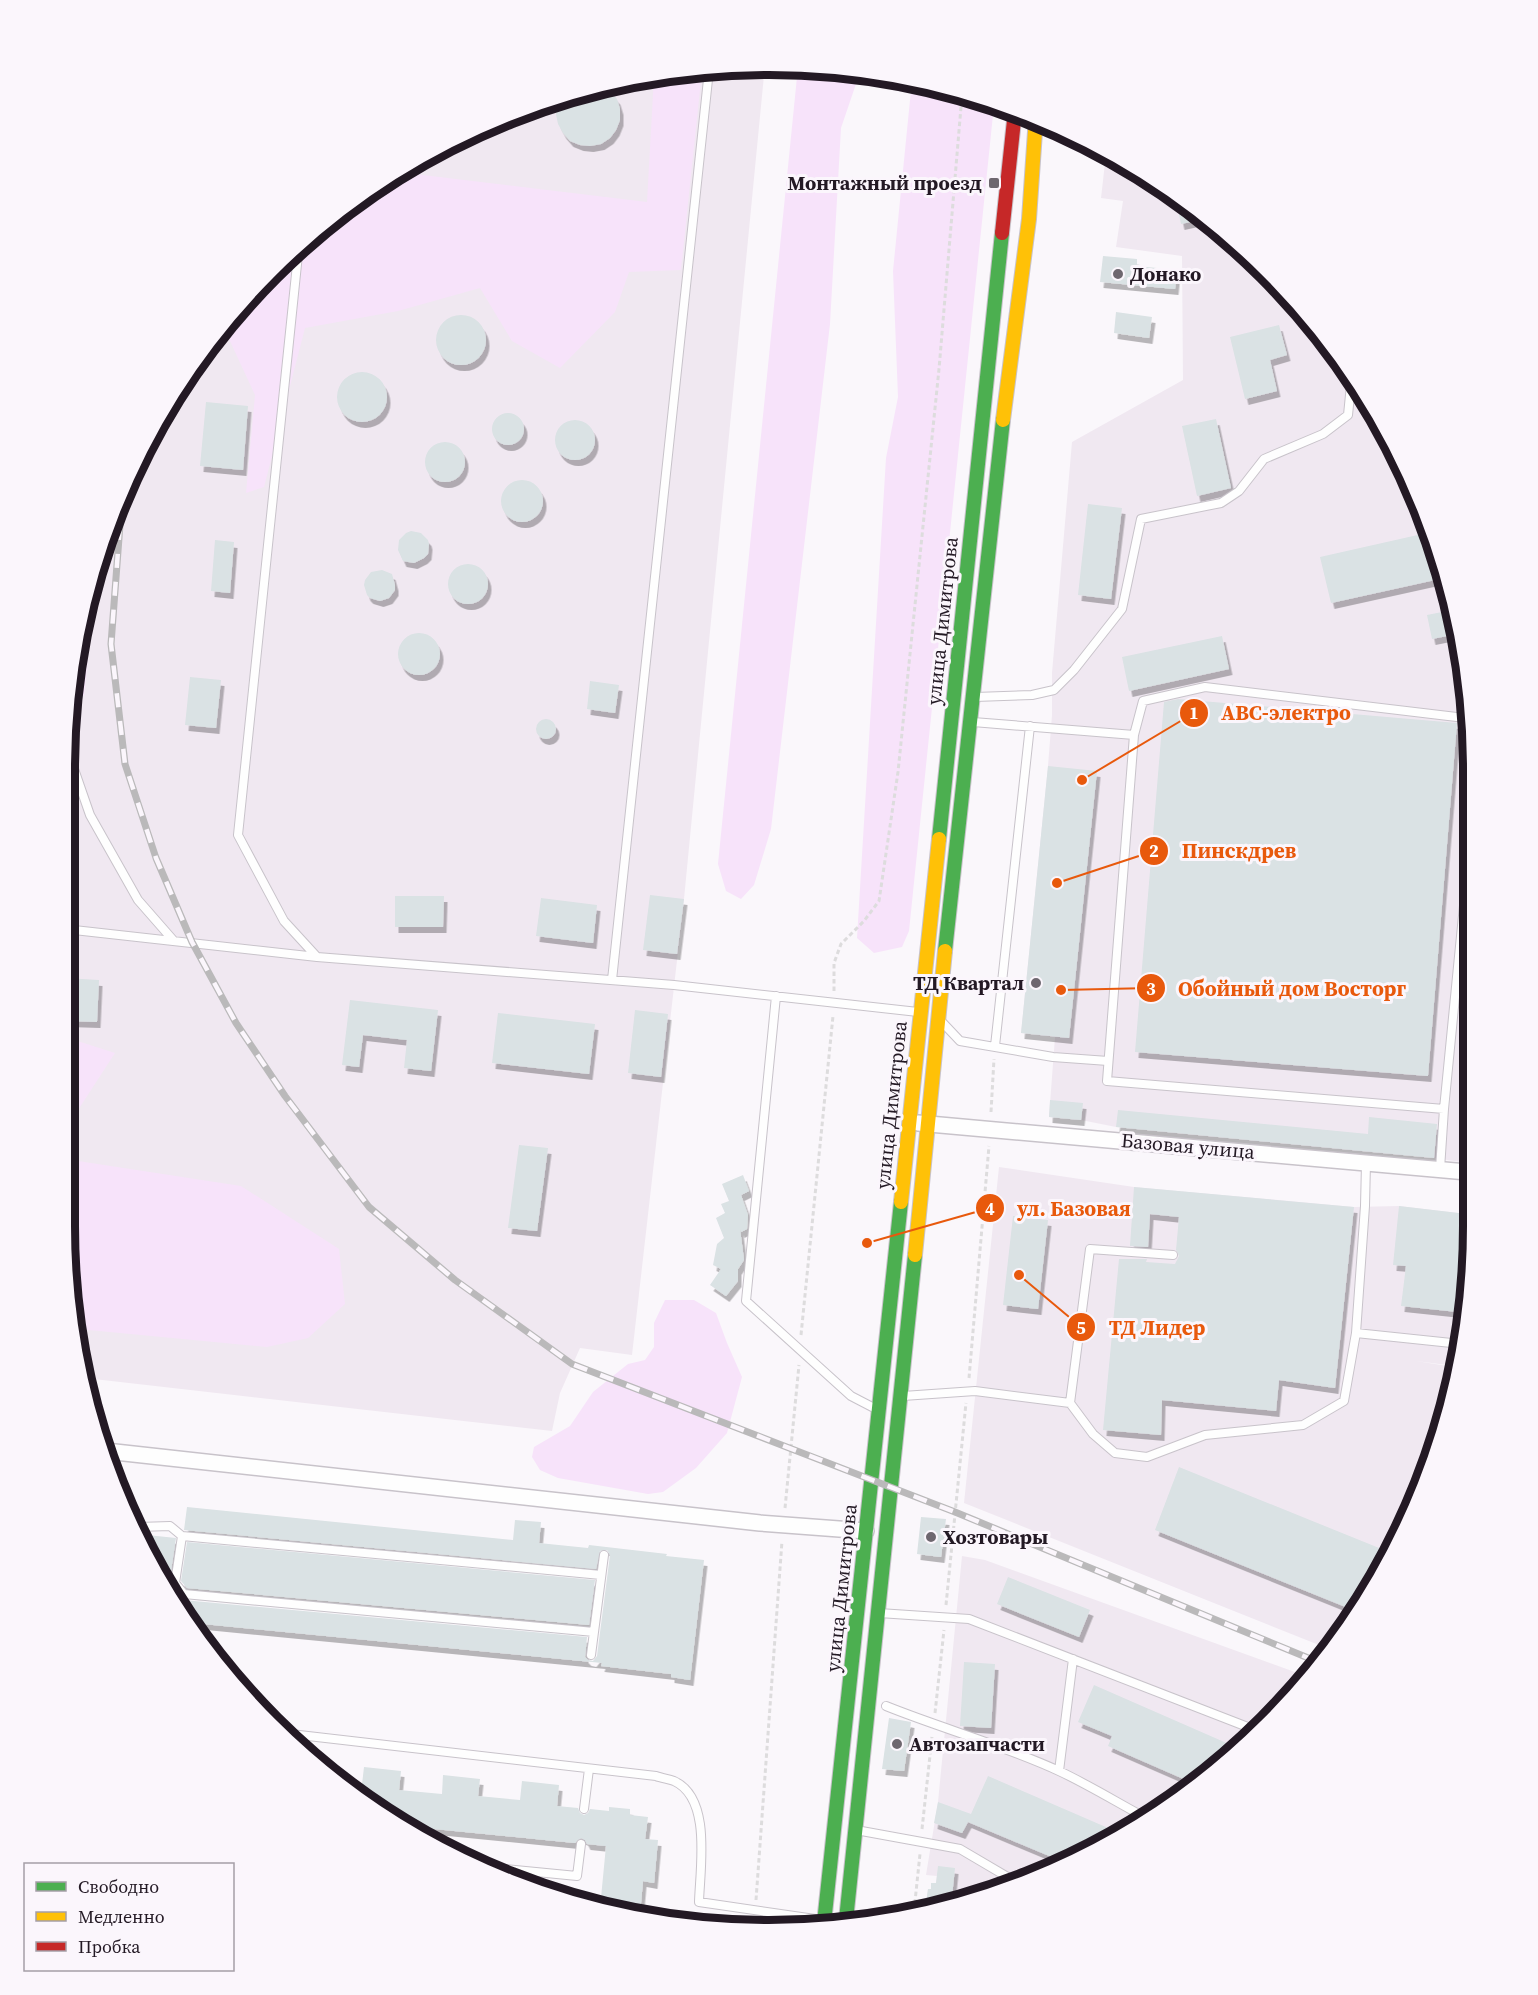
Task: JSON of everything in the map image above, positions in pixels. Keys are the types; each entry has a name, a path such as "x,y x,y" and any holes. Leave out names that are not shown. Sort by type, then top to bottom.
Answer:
{"main road":[{"name":"улица Димитрова","path":"824,1918 880,1411 1014,120"},
{"name":"улица Димитрова","path":"846,1915 890,1488 902,1396 938,1017 974,697 995,478 1029,219 1035,128"}],"street":[{"name":"Базовая улица","path":"909,1122 1463,1172"},
{"path":"113,1452 678,1515 866,1531"}],"lane":[{"path":"612,980 708,78"},
{"path":"297,260 238,835 284,921 317,957"},
{"path":"974,697 1032,695 1054,690 1074,670 1122,609 1141,519 1221,503 1239,491 1264,459 1323,434 1348,415 1350,390"},
{"path":"1444,1109 1107,1081 1134,735 1143,701 1205,687 1461,718"},
{"path":"971,722 1134,735"},
{"path":"995,1046 1030,726"},
{"path":"75,772 90,815 138,900 174,940"},
{"path":"1440,1169 1463,916"},
{"path":"75,930 317,957 612,980 920,1012 938,1017 960,1041 1053,1057 1108,1061"},
{"path":"776,996 746,1301 851,1396 880,1411"},
{"path":"1173,1255 1090,1249 1070,1403 1093,1434 1115,1453 1147,1457 1205,1435 1303,1425 1344,1401 1356,1333 1366,1162"},
{"path":"1356,1333 1453,1343"},
{"path":"902,1396 968,1391 1070,1403"},
{"path":"144,1527 170,1526 182,1536 601,1575"},
{"path":"182,1536 175,1583 184,1594 594,1632"},
{"path":"591,1655 604,1556"},
{"path":"879,1613 969,1619 1249,1727"},
{"path":"1059,1772 1073,1659"},
{"path":"886,1706 933,1726 1009,1751 1059,1772 1138,1814"},
{"path":"297,1735 656,1776 675,1781 687,1791 696,1804 700,1824 699,1902 806,1919"},
{"path":"584,1809 589,1769"},
{"path":"855,1830 960,1849 1008,1877"},
{"path":"518,1873 578,1876 581,1844"}],"path":[{"path":"915,1904 968,1391 995,1046"}],"shaded area":[{"path":"764,75 684,899 632,1355 580,1348 560,1393 552,1431 92,1379 81,1317 76,1271 75,1226 75,769 76,724 81,678 88,634 112,546 128,503 168,422 192,383 247,311 311,247 383,192 422,168 503,128 546,112 634,88 724,76"},
{"path":"797,76 857,81 841,128 830,324 771,829 754,885 741,899 726,891 718,864"},
{"path":"701,78 681,270 629,272 615,312 560,368 512,341 480,288 398,311 305,328 264,487 246,493 255,395 227,335 278,278 347,218 413,174 647,202 654,85"},
{"path":"911,90 993,112 909,931 902,947 874,953 857,938 886,458 898,397 893,271"},
{"path":"1105,162 1155,192 1191,218 1260,278 1291,311 1346,383 1370,422 1410,503 1426,546 1450,634 1462,724 1463,1162 1116,1127 1049,1117 1055,1037 1021,1033 1048,766 1052,715 1052,673 1072,442 1183,380 1182,256 1116,247 1123,201 1101,198"},
{"path":"92,617 84,696 80,691"},
{"path":"75,1040 115,1053 75,1115"},
{"path":"75,1161 241,1186 339,1249 345,1304 308,1338 267,1347 83,1329 76,1271"},
{"path":"999,1167 1134,1187 1354,1207 1399,1206 1463,1214 1462,1271 1449,1365 1416,1361 1449,1366 1426,1449 1410,1492 1370,1573 1321,1646 964,1503"},
{"path":"665,1300 694,1300 716,1313 742,1377 727,1433 696,1468 663,1492 648,1494 558,1478 540,1470 532,1457 534,1447 570,1426 593,1392 628,1364 645,1360 654,1347 654,1323"},
{"path":"962,1556 985,1560 1299,1674 1260,1717 1227,1748 1155,1803 1116,1827 1035,1867 992,1883 926,1902 928,1889 931,1889 931,1883 936,1883 937,1876 926,1875 938,1802"}],"building":[{"path":"612,93 617,99 620,109 620,120 610,138 601,144 590,146 570,141 558,124 558,109"},
{"path":"1178,208 1195,221 1181,224"},
{"path":"1103,256 1137,259 1137,266 1177,270 1175,289 1100,282"},
{"path":"1116,312 1152,317 1149,338 1114,333"},
{"path":"466,315 479,322 485,330 485,350 479,358 471,364 456,365 443,358 437,350 436,335 443,322 451,316"},
{"path":"1279,325 1287,355 1270,360 1277,391 1245,399 1230,337"},
{"path":"367,372 380,379 386,387 386,407 380,415 372,421 357,422 344,415 338,407 337,392 344,379 352,373"},
{"path":"206,402 248,406 243,470 200,466"},
{"path":"508,413 519,418 524,429 519,440 508,445 497,440 492,429 497,418"},
{"path":"1216,419 1231,488 1197,496 1182,426"},
{"path":"575,420 583,421 589,426 594,432 594,448 589,454 583,459 575,460 567,459 561,454 556,448 555,440 556,432 561,426 567,421"},
{"path":"445,442 453,443 459,448 464,454 464,470 459,476 453,481 445,482 437,481 431,476 426,470 425,462 426,454 431,448 437,443"},
{"path":"522,480 530,481 537,486 542,493 542,509 537,516 530,521 522,522 514,521 507,516 502,509 501,501 502,493 507,486 514,481"},
{"path":"1088,504 1122,508 1111,599 1078,595"},
{"path":"411,531 421,533 429,544 428,554 414,563 403,561 398,550 399,540"},
{"path":"1422,534 1436,580 1331,603 1320,557"},
{"path":"215,540 234,542 230,593 211,591"},
{"path":"468,564 476,565 482,570 487,576 487,592 482,598 476,603 468,604 460,603 454,598 449,592 448,584 449,576 454,570 460,565"},
{"path":"382,570 392,574 395,590 389,598 380,601 367,595 364,585 371,572"},
{"path":"1444,612 1450,635 1432,639 1427,615"},
{"path":"419,633 434,639 440,654 434,669 419,675 404,669 398,654 404,639"},
{"path":"1222,636 1229,669 1129,691 1122,657"},
{"path":"190,677 221,680 216,728 185,725"},
{"path":"590,681 619,685 615,713 587,709"},
{"path":"1178,699 1457,723 1428,1076 1135,1052 1164,702"},
{"path":"546,719 553,722 556,729 553,736 546,739 539,736 536,729 539,722"},
{"path":"1048,766 1097,771 1069,1038 1021,1033"},
{"path":"650,895 684,899 677,954 643,950"},
{"path":"395,896 444,896 443,927 395,927"},
{"path":"541,898 597,905 593,943 536,936"},
{"path":"75,979 99,980 97,1022 75,1021"},
{"path":"350,1000 438,1010 431,1071 404,1068 407,1040 363,1035 359,1067 342,1065"},
{"path":"635,1010 668,1014 661,1077 628,1073"},
{"path":"498,1013 595,1024 589,1074 492,1063"},
{"path":"1050,1100 1083,1103 1081,1120 1049,1117"},
{"path":"1118,1110 1368,1134 1369,1117 1437,1124 1434,1158 1116,1127"},
{"path":"519,1145 548,1148 537,1231 508,1228"},
{"path":"743,1175 749,1191 741,1195 748,1215 747,1229 741,1232 740,1229 744,1260 738,1269 738,1281 726,1296 710,1285 721,1269 713,1265 717,1244 724,1238 716,1218 725,1213 721,1204 729,1201 722,1184"},
{"path":"1134,1187 1354,1207 1335,1388 1279,1380 1276,1411 1162,1400 1161,1435 1103,1430 1119,1259 1147,1259 1146,1262 1175,1264 1179,1256 1176,1250 1179,1217 1150,1214 1148,1247 1130,1246"},
{"path":"1399,1206 1463,1214 1462,1271 1458,1312 1401,1306 1406,1266 1393,1265"},
{"path":"1013,1216 1048,1220 1038,1309 1003,1305"},
{"path":"1179,1467 1382,1549 1348,1608 1155,1530"},
{"path":"187,1507 513,1540 515,1520 541,1522 539,1543 588,1548 589,1545 704,1560 690,1680 671,1677 671,1674 601,1666 602,1663 200,1624 185,1600 587,1637 585,1657 593,1661 597,1656 610,1555 607,1550 600,1551 596,1569 184,1530"},
{"name":"Хозтовары","path":"921,1517 946,1519 941,1557 917,1554"},
{"path":"148,1535 176,1538 170,1576"},
{"path":"187,1542 595,1580 589,1625 187,1588 181,1581"},
{"path":"1008,1577 1090,1610 1079,1637 997,1604"},
{"path":"964,1662 995,1664 991,1728 960,1726"},
{"path":"1094,1685 1230,1745 1186,1780 1108,1746 1112,1736 1078,1722"},
{"name":"Автозапчасти","path":"889,1718 911,1722 904,1771 882,1769"},
{"path":"364,1767 401,1771 399,1790 442,1794 443,1775 480,1779 478,1796 520,1800 522,1781 559,1785 557,1806 578,1808 584,1815 590,1809 609,1811 609,1807 630,1809 630,1815 648,1817 645,1839 658,1840 654,1883 643,1881 641,1908 601,1899 606,1846 587,1844 581,1838 575,1843 424,1828 362,1788"},
{"path":"988,1776 1111,1829 1054,1858 968,1822 962,1833 934,1823 938,1802 971,1814"},
{"path":"938,1866 955,1868 952,1895 926,1902 931,1883 936,1883"}],"railway":[{"path":"120,524 111,644 125,764 156,858 192,942 236,1023 285,1096 369,1207 455,1280 572,1364 955,1512 1311,1659"}],"traffic: fast":[{"path":"939,839 1002,233"},
{"path":"945,951 1003,420"},
{"path":"825,1918 901,1202"},
{"path":"846,1915 915,1255"}],"traffic: slow":[{"path":"1003,420 1029,219 1035,128"},
{"path":"901,1202 939,839"},
{"path":"915,1255 945,951"}],"traffic: jam":[{"path":"1002,233 1014,120"}],"place":[{"name":"Монтажный проезд","path":"994,183"},
{"name":"Донако","path":"1118,274"},
{"name":"АВС-электро","path":"1082,780"},
{"name":"Пинскдрев","path":"1057,883"},
{"name":"ТД Квартал","path":"1036,983"},
{"name":"Обойный дом Восторг","path":"1061,990"},
{"name":"ул. Базовая","path":"867,1243"},
{"name":"ТД Лидер","path":"1019,1275"},
{"name":"Хозтовары","path":"931,1537"},
{"name":"Автозапчасти","path":"897,1744"}]}
